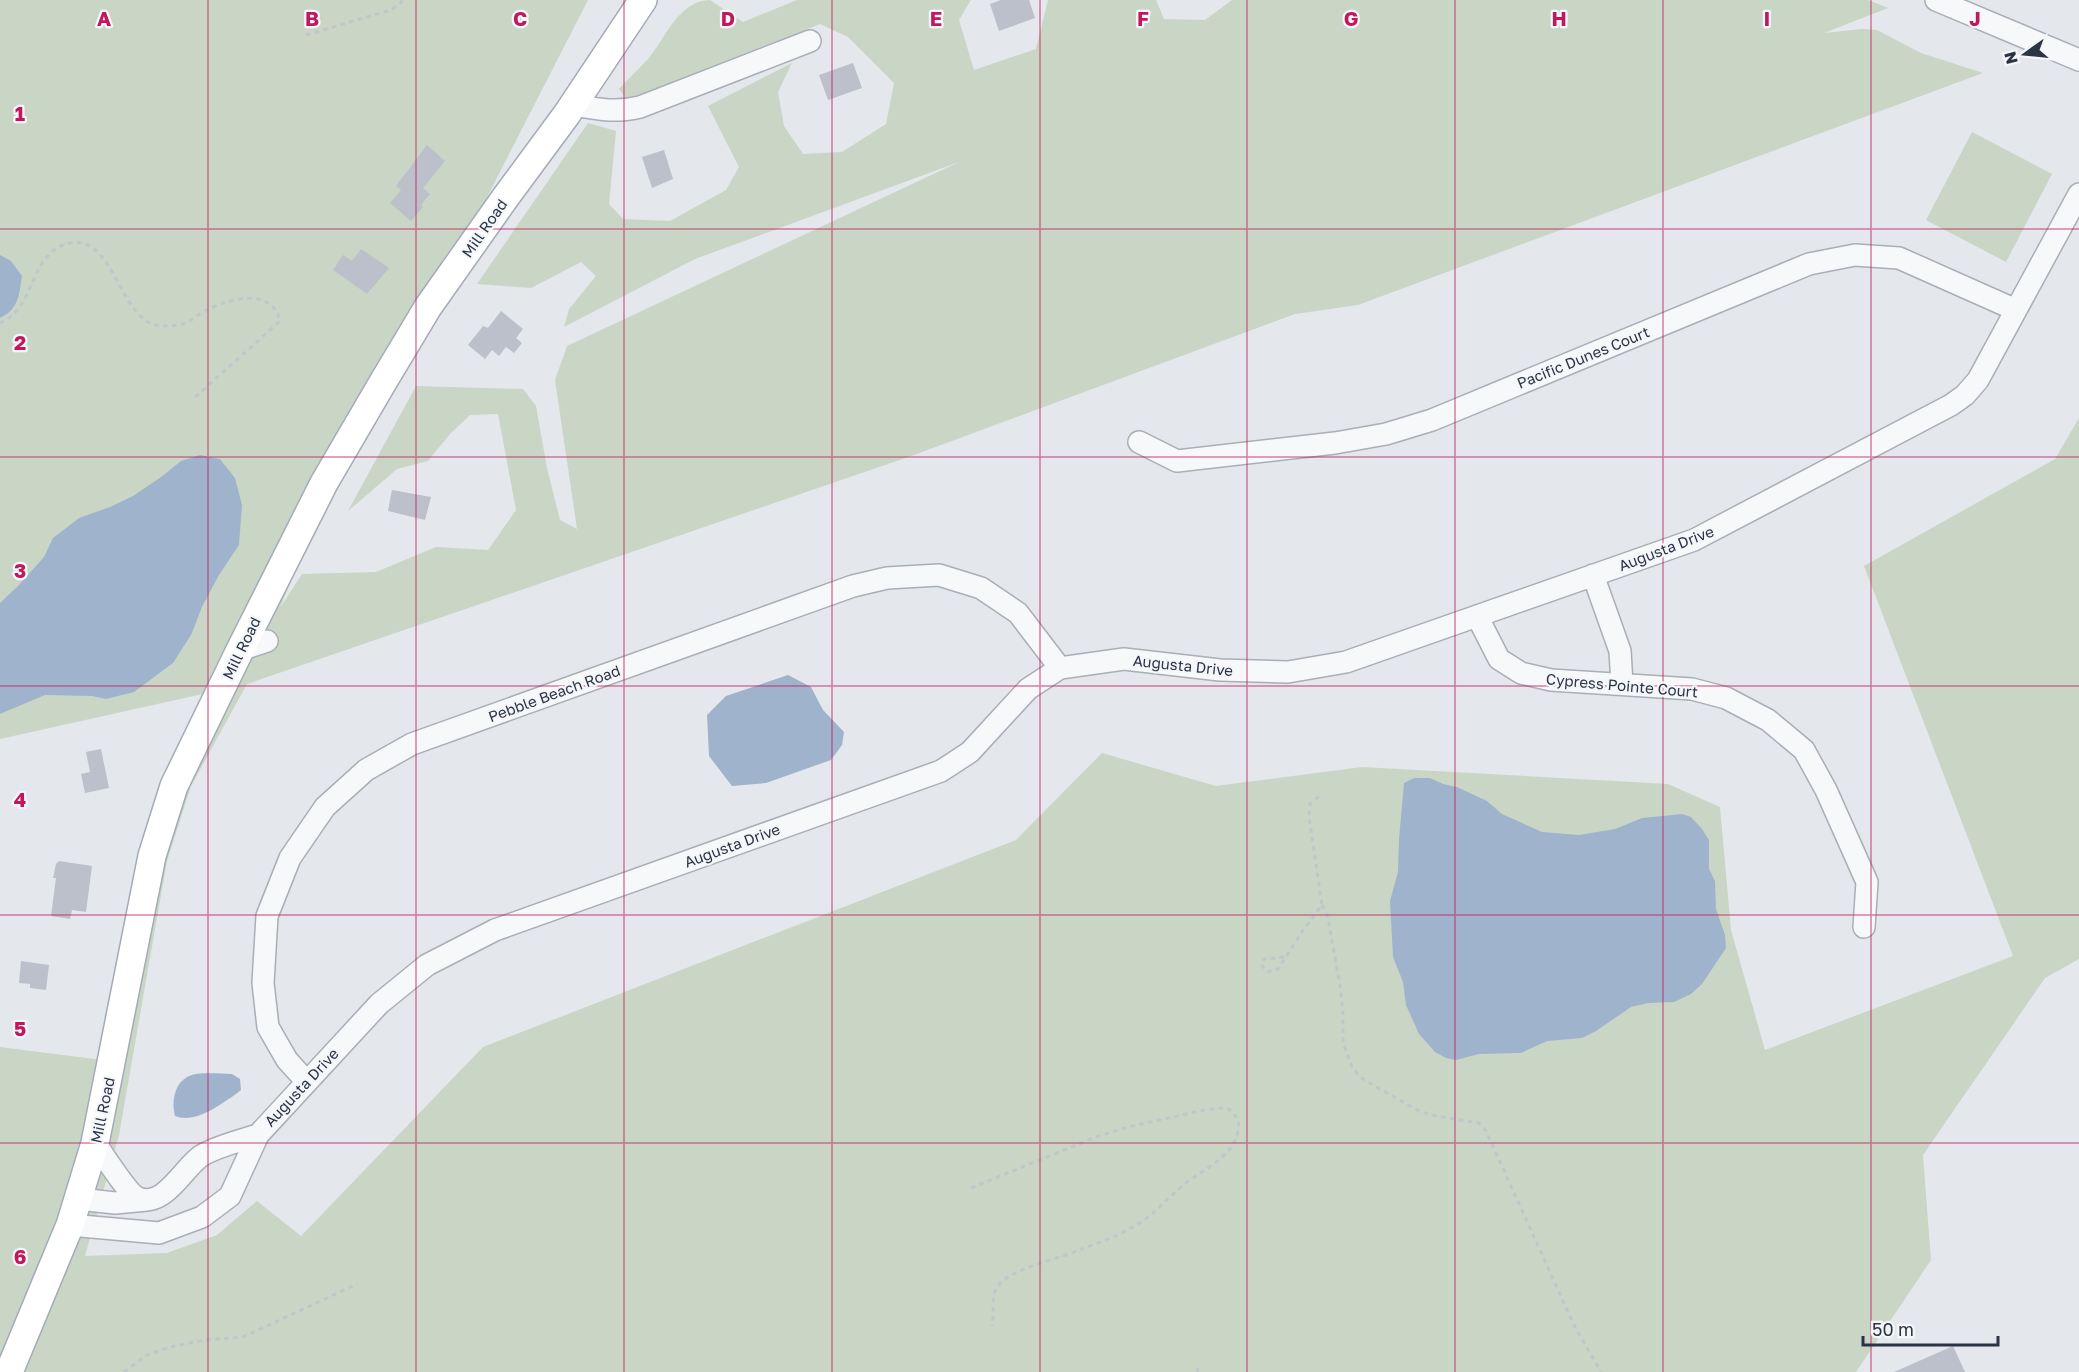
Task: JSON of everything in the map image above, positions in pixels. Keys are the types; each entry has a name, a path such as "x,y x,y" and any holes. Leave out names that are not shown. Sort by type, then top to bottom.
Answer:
{"main road":[{"name":"Mill Road","path":"9,1372 70,1225 95,1143 152,856 174,786 324,483 422,316 573,105 643,0"}],"street":[{"path":"1936,0 2071,57"},
{"path":"573,105 622,112 810,41"},
{"name":"Augusta Drive","path":"70,1225 159,1233 201,1217 230,1196 258,1135 379,1004 428,965 495,930 941,771 970,752 1028,689 1060,668 1124,659 1220,670 1288,672 1346,662 1694,540 1951,405 1965,395 1978,380 2079,194"},
{"name":"Pacific Dunes Court","path":"1140,442 1177,461 1335,443 1386,434 1442,416 1809,264 1855,255 1899,258 2016,310"},
{"name":"Pebble Beach Road","path":"307,1082 287,1060 268,1027 263,983 267,916 290,858 325,807 366,770 412,744 853,586 887,578 939,575 981,588 1018,613 1060,668"},
{"path":"1593,575 1620,651 1622,684"},
{"name":"Cypress Pointe Court","path":"1477,616 1499,659 1521,673 1551,680 1692,689 1726,698 1768,720 1804,750 1826,790 1867,882 1864,927"},
{"path":"240,650 267,641"},
{"name":"Augusta Drive","path":"79,1199 115,1203 147,1200 167,1192 200,1156 258,1135"},
{"path":"95,1143 137,1198 147,1200"}],"path":[{"path":"306,35 391,10 404,0"},
{"path":"0,322 10,318 19,308 33,277 50,255 71,243 85,244 97,252 109,266 130,303 152,325 167,326 184,323 207,309 240,299 255,298 269,302 278,311 280,321 194,398"},
{"path":"1320,795 1310,804 1309,817 1322,905 1328,918 1340,986 1343,1043 1352,1067 1360,1077 1405,1104 1431,1115 1479,1123 1486,1131 1574,1325 1601,1372"},
{"path":"1284,957 1264,959 1261,964 1267,972 1278,969 1284,957 1322,905"},
{"path":"971,1188 1096,1137 1128,1127 1214,1108 1229,1109 1238,1119 1238,1135 1225,1154 1184,1185 1146,1219 1134,1227 1082,1250 1057,1257 1007,1278 994,1294 995,1315 992,1326"},
{"path":"124,1372 145,1356 170,1347 205,1340 243,1337 357,1284"}],"green space":[{"path":"0,0 588,0 293,576 280,608 302,574 376,572 436,547 488,550 516,510 498,414 470,415 450,434 428,461 397,469 348,511 416,386 523,389 536,406 547,468 560,520 577,529 555,380 567,346 959,162 695,259 564,327 569,309 596,276 581,262 531,288 477,284 588,123 616,131 609,204 623,219 670,221 726,190 739,167 708,106 792,63 778,92 784,126 803,154 842,152 886,124 894,83 848,37 820,24 629,103 619,89 648,59 681,13 699,2 710,0 743,22 797,0 971,0 959,20 974,70 1036,49 1048,0 1156,0 1164,19 1205,20 1232,0 1868,0 1888,8 1824,33 1862,29 1877,30 1921,53 1983,73 1358,305 1295,314 914,455 247,684 191,786 167,861 119,1135 85,1256 167,1253 217,1235 257,1201 301,1236 483,1047 1016,840 1102,753 1216,786 1362,767 1668,784 1720,807 1731,930 1765,1050 2013,956 1864,566 2055,459 2079,418 2079,959 2045,978 1923,1155 1931,1260 1856,1372 0,1372 0,1047 102,1060 207,693 0,739"},
{"path":"1972,132 2052,174 2006,262 1926,220"}],"water":[{"path":"0,255 11,261 22,276 15,306 0,318"},
{"path":"200,455 220,459 235,478 242,505 239,545 219,575 202,607 191,635 173,663 134,692 106,699 92,696 45,695 0,714 0,603 44,557 53,538 79,518 133,496 181,461"},
{"path":"788,675 811,687 823,710 844,732 842,745 831,760 766,783 732,786 709,756 707,715 726,696"},
{"path":"1414,778 1430,778 1457,787 1487,801 1502,814 1542,832 1579,835 1615,829 1642,818 1682,814 1691,817 1709,840 1709,869 1715,881 1716,909 1725,935 1726,948 1702,984 1691,994 1674,1002 1648,1003 1631,1007 1582,1038 1547,1041 1521,1053 1479,1054 1456,1060 1446,1058 1435,1052 1419,1034 1406,1005 1403,982 1393,957 1390,901 1398,872 1404,783"},
{"path":"201,1074 232,1074 240,1079 241,1090 236,1094 215,1108 199,1115 183,1118 175,1116 174,1097 178,1086 186,1078"}],"building":[{"path":"1001,0 1029,0 1035,18 999,31 990,4"},
{"path":"853,63 862,88 828,100 819,75"},
{"path":"427,145 445,161 423,188 430,194 411,221 390,203 401,190 396,186"},
{"path":"664,150 673,179 652,188 642,157"},
{"path":"361,249 389,268 367,294 333,270 343,255 352,261"},
{"path":"501,311 523,329 516,338 522,343 514,353 506,347 499,356 492,350 485,359 468,345 483,326 488,328"},
{"path":"392,490 431,497 425,520 388,511"},
{"path":"101,749 109,788 85,793 81,774 90,772 86,752"},
{"path":"59,861 92,866 86,912 72,910 70,919 51,916 56,878 53,878 56,864"},
{"path":"21,961 49,965 46,990 30,988 30,984 19,983"},
{"path":"1953,1346 1965,1372 1894,1372"}]}
